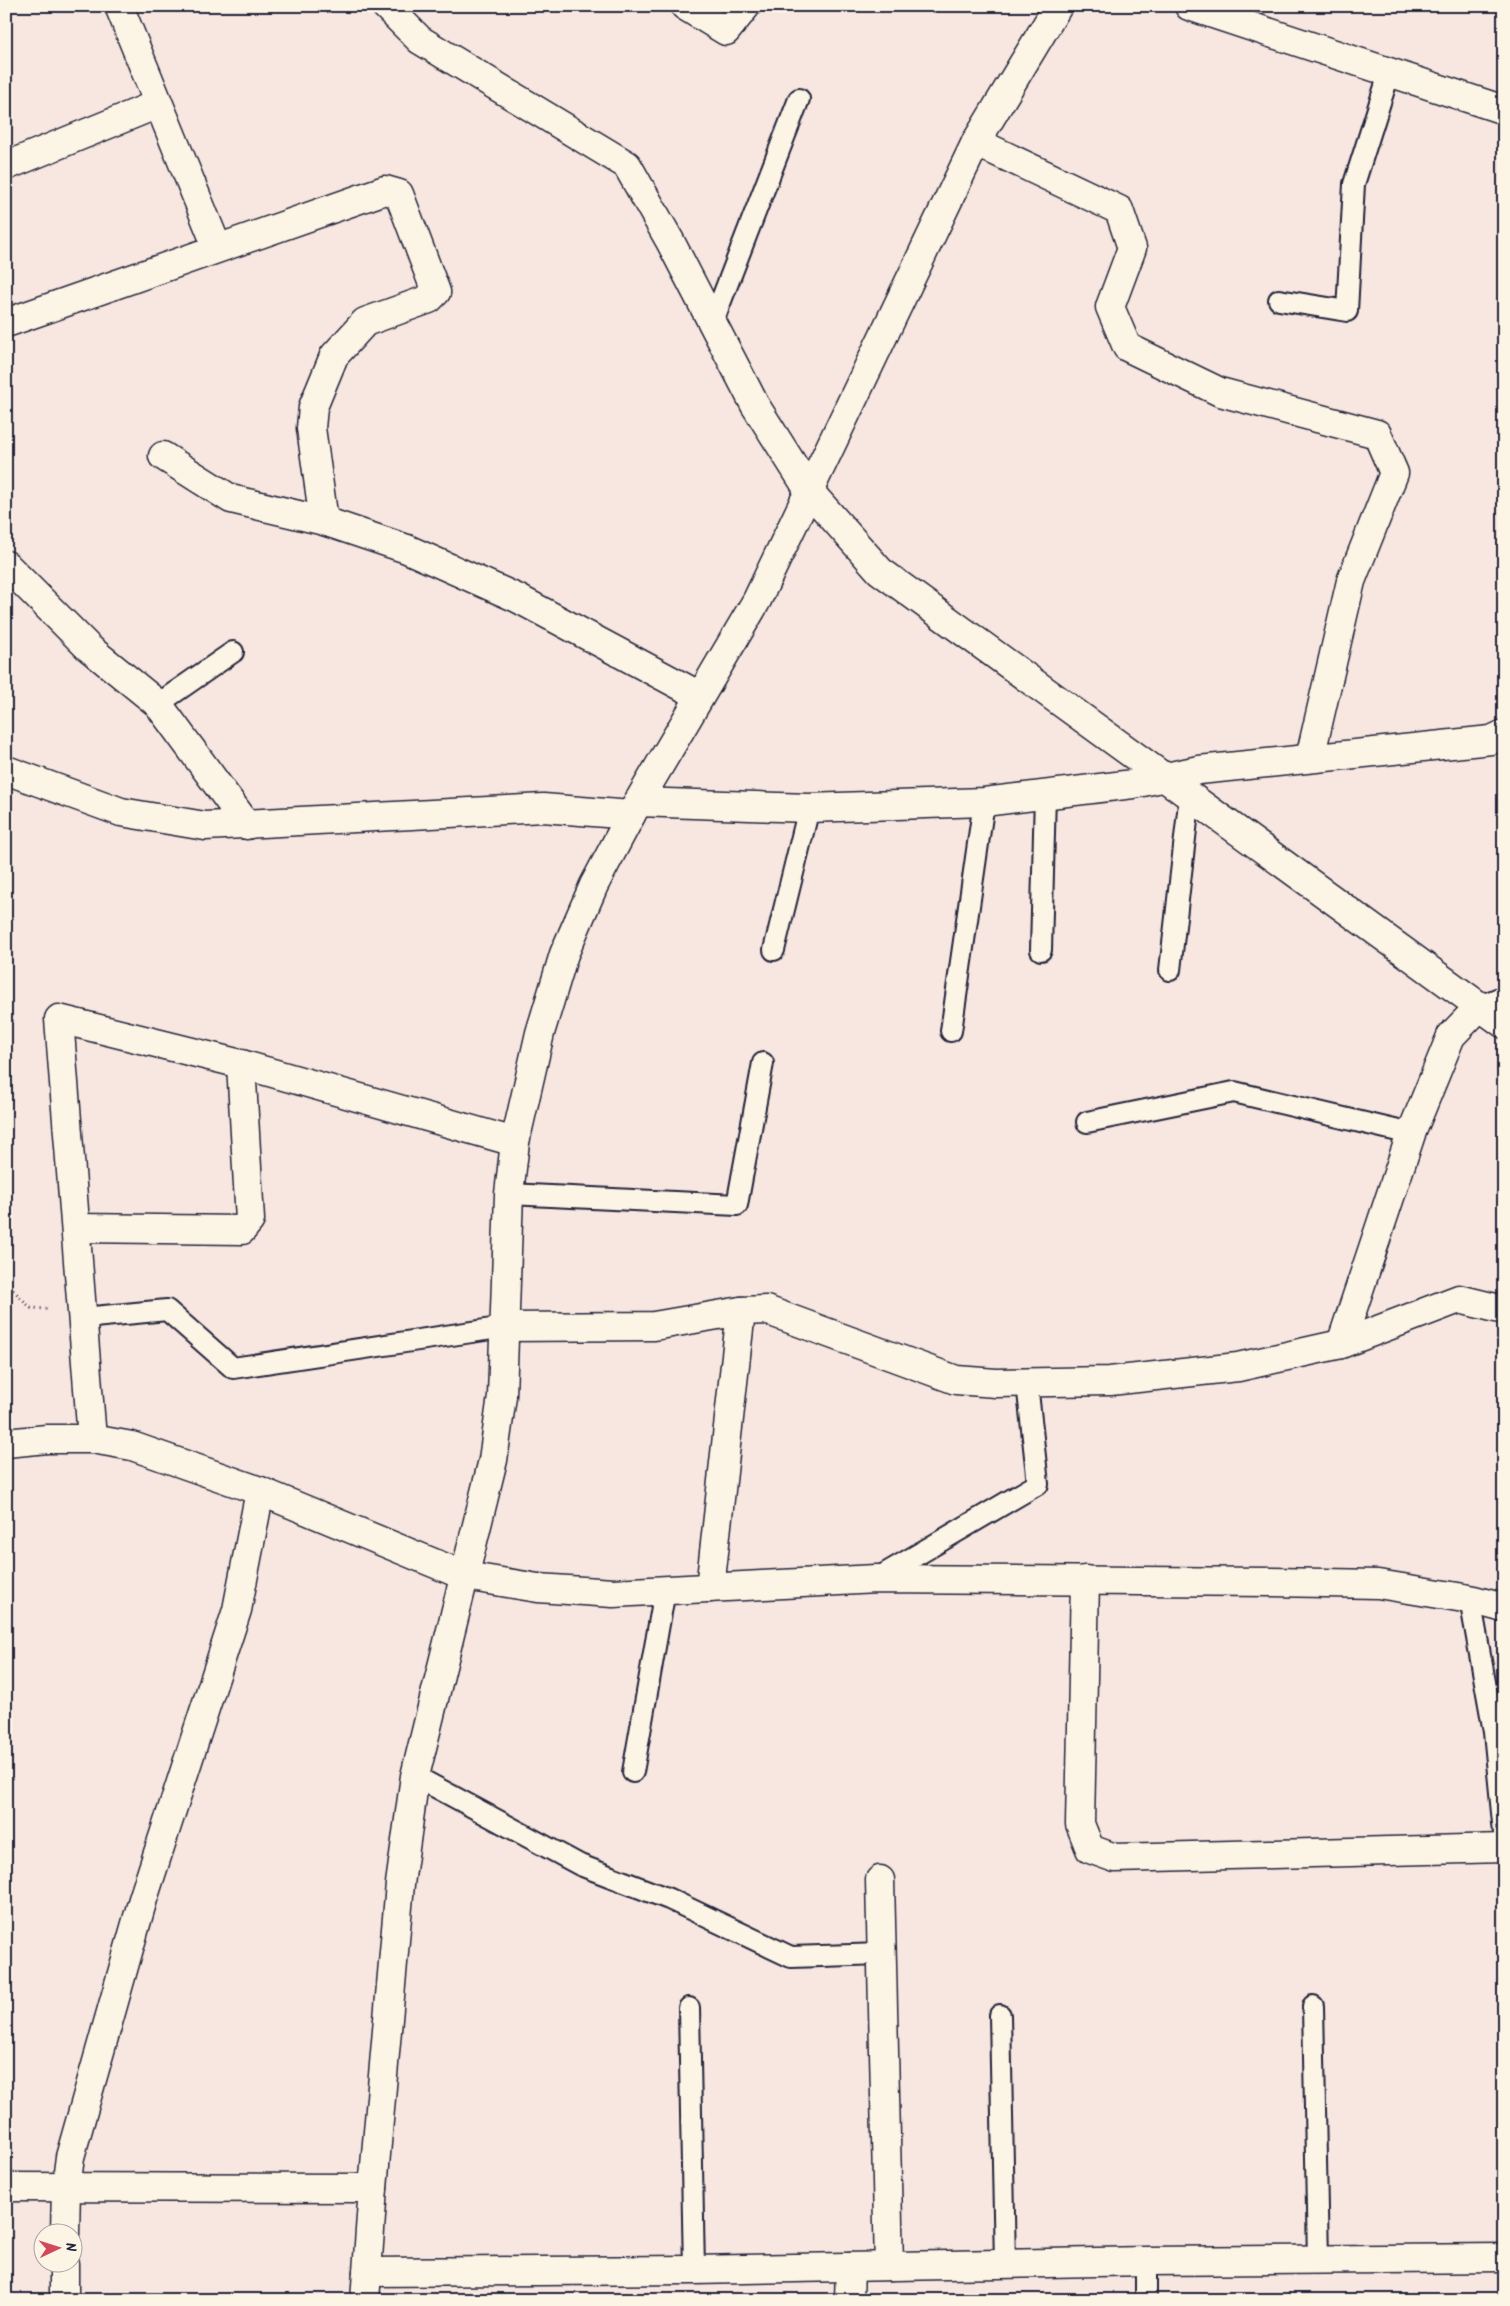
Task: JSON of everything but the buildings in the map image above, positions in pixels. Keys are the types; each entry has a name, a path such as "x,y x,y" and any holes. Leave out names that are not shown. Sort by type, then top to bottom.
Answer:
{"street":[{"path":"119,6 217,247"},
{"path":"386,6 420,40 627,165 755,405 810,492 880,571 1190,794 1492,1001 1504,1024"},
{"path":"684,6 726,31 746,6"},
{"path":"365,2300 400,1884 415,1776 493,1460 502,1396 509,1194 515,1142 540,1033 564,954 594,885 635,808 757,600 976,142 1058,6"},
{"path":"1189,6 1389,74 1504,110"},
{"path":"6,166 158,104"},
{"path":"976,142 1119,210 1132,248 1110,307 1127,347 1220,392 1377,434 1394,473 1351,580 1310,758"},
{"path":"6,323 217,247 385,190 399,194 436,292 429,299 365,322 334,356 313,407 311,428 324,521"},
{"path":"163,456 231,499 324,521 407,548 517,598 700,696"},
{"path":"6,565 89,648 158,704 247,825"},
{"path":"6,770 121,812 205,826 247,825 543,808 809,808 984,802 1168,778 1199,770 1491,740 1504,734"},
{"path":"1341,1344 1411,1134 1451,1036 1492,1001"},
{"path":"92,1439 59,1019 241,1064 515,1142"},
{"path":"76,1228 242,1230 250,1220 241,1064"},
{"path":"505,1327 654,1326 741,1311 766,1310 956,1380 1027,1383 1110,1381 1238,1367 1341,1344 1459,1299 1504,1310"},
{"path":"710,1588 741,1311"},
{"path":"6,1442 46,1439 92,1439 132,1446 260,1491 465,1576 538,1588 613,1593 876,1579 1378,1584 1470,1599 1504,1608"},
{"path":"65,2224 66,2188 70,2157 143,1899 237,1610 260,1491"},
{"path":"1085,1580 1080,1824 1090,1849 1115,1858 1504,1848"},
{"path":"880,1880 889,2266"},
{"path":"6,2187 373,2188"},
{"path":"367,2272 694,2270 1146,2261 1504,2258"},
{"path":"849,2300 850,2267"},
{"path":"64,2274 64,2300"}],"lane":[{"path":"1278,300 1347,311 1354,184 1389,74"},
{"path":"712,324 799,99"},
{"path":"158,704 232,652"},
{"path":"1041,950 1045,794"},
{"path":"1170,970 1190,794"},
{"path":"951,1031 984,802"},
{"path":"774,950 809,808"},
{"path":"509,1194 737,1205 763,1063"},
{"path":"1087,1122 1234,1092 1411,1134"},
{"path":"82,1315 166,1310 233,1368 505,1327"},
{"path":"876,1579 1038,1484 1027,1383"},
{"path":"633,1772 665,1590"},
{"path":"1470,1599 1494,1732 1504,1833"},
{"path":"415,1776 580,1865 669,1899 791,1957 882,1954"},
{"path":"1313,2006 1318,2260"},
{"path":"689,2008 694,2270"},
{"path":"1000,2015 1005,2264"},
{"path":"1146,2261 1146,2300"}],"path":[{"path":"6,1283 31,1308 82,1315"}]}
